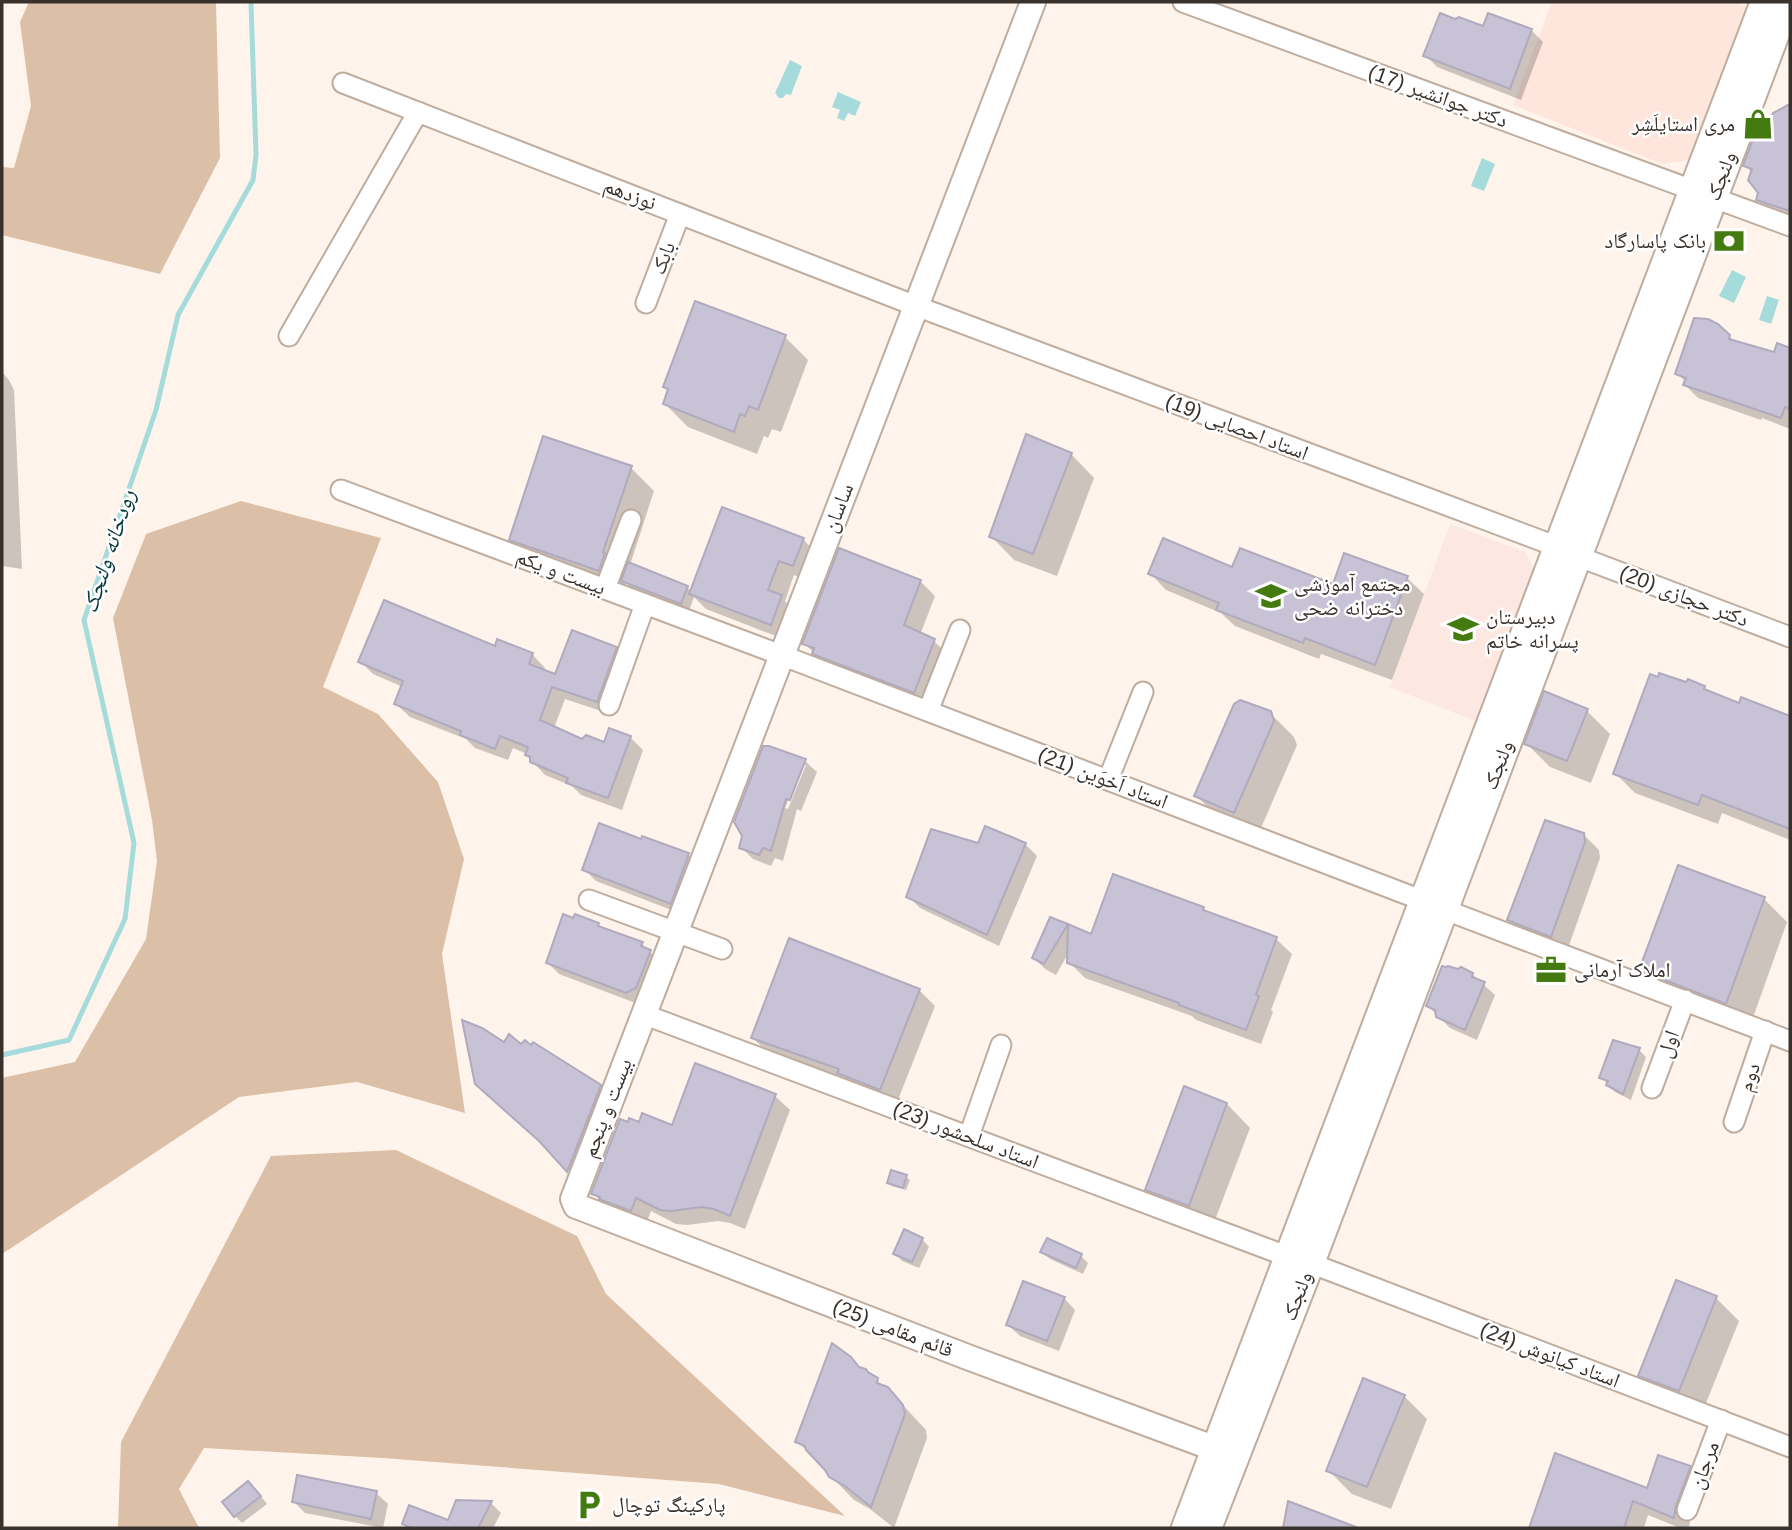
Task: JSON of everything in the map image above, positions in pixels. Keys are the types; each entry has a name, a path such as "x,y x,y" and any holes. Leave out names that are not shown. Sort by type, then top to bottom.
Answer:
{"main road":[{"name":"ولنجک","path":"1704,193 1765,2"},
{"name":"ولنجک","path":"1207,1528 1299,1260 1704,193 1787,2"},
{"name":"ولنجک","path":"1186,1528 1216,1449 1299,1260"}],"street":[{"name":"ساسان","path":"643,1014 1033,2"},
{"name":"دکتر جوانشیر (17)","path":"1183,2 1790,226"},
{"name":"نوزدهم","path":"343,83 916,306"},
{"path":"289,337 418,112"},
{"name":"بابک","path":"646,303 680,214"},
{"name":"استاد احصایی (19)","path":"916,306 1568,551"},
{"name":"بیست و یکم","path":"341,490 781,655"},
{"path":"605,589 631,520"},
{"name":"دکتر حجازی (20)","path":"1568,551 1790,637"},
{"path":"609,705 645,604"},
{"path":"928,711 960,630"},
{"name":"استاد اَخوَين (21)","path":"781,655 1790,1041"},
{"path":"1108,780 1143,692"},
{"path":"589,900 722,949"},
{"name":"اول","path":"1652,1088 1685,1000"},
{"name":"استاد سلحشور (23)","path":"643,1014 1299,1260"},
{"name":"بیست و پنجم","path":"574,1202 574,1195 643,1014"},
{"name":"دوم","path":"1734,1122 1765,1031"},
{"path":"969,1136 1001,1045"},
{"name":"قائم مقامی (25)","path":"574,1202 579,1208 1216,1449"},
{"name":"استاد کیانوش (24)","path":"1299,1260 1790,1447"},
{"name":"مرجان","path":"1687,1510 1721,1420"}],"shaded area":[{"path":"29,2 216,2 220,158 160,274 2,235 2,167 14,168 31,106 20,22"},
{"path":"1552,2 1734,2 1747,7 1688,160 1662,164 1513,105"},
{"path":"241,501 381,538 323,687 378,714 438,782 464,859 442,954 465,1113 357,1082 239,1097 2,1254 2,1078 75,1062 146,939 157,861 152,820 113,618 146,534"},
{"name":"دبیرستان پسرانه خاتم","path":"1450,524 1526,552 1535,572 1480,723 1390,687"},
{"path":"396,1150 577,1236 606,1294 845,1516 719,1484 383,1458 204,1448 179,1489 199,1528 118,1528 121,1442 271,1156"}],"water":[{"path":"790,60 802,66 791,95 786,94 779,98 775,93"},
{"path":"838,92 861,102 855,116 848,113 844,121 837,118 840,110 832,107"},
{"path":"1482,158 1495,164 1484,191 1471,186"},
{"path":"1732,270 1746,277 1734,303 1719,296"},
{"path":"1767,296 1779,300 1771,324 1759,320"}],"building":[{"path":"1440,13 1483,26 1488,13 1532,29 1510,89 1423,56"},
{"path":"1790,104 1790,211 1756,200 1758,193 1748,180 1752,169 1743,166 1760,120 1769,123 1773,113"},
{"path":"695,301 786,335 758,410 749,406 745,416 740,414 734,432 663,404 668,389 663,387"},
{"path":"1694,318 1708,319 1718,324 1730,335 1729,339 1774,352 1777,343 1790,348 1790,409 1785,407 1781,418 1683,385 1686,378 1675,374"},
{"path":"1026,434 1072,453 1033,554 989,537"},
{"path":"543,436 632,466 599,571 509,540"},
{"path":"722,507 804,538 793,566 779,561 768,590 782,595 771,625 689,594"},
{"path":"1163,538 1232,567 1240,548 1333,584 1344,553 1408,576 1375,665 1305,638 1303,643 1216,610 1219,603 1148,574"},
{"path":"839,548 921,580 904,625 935,639 914,693 812,654 814,648 802,644"},
{"path":"628,562 688,586 681,604 621,581"},
{"path":"384,600 495,646 497,639 533,653 529,664 555,674 572,630 617,647 597,702 552,687 540,720 582,739 586,735 604,742 609,728 631,736 608,798 566,783 568,778 530,762 530,757 525,755 528,747 500,736 495,749 460,735 461,731 394,704 403,681 358,662"},
{"path":"1659,673 1686,682 1688,679 1705,686 1704,689 1739,703 1741,697 1790,716 1790,829 1702,795 1698,805 1613,774 1650,674 1658,677"},
{"path":"1544,691 1588,709 1567,761 1524,744"},
{"path":"1240,700 1271,711 1274,721 1234,813 1194,796 1234,704"},
{"path":"763,746 806,759 790,800 786,799 771,851 763,848 759,855 739,848 742,836 734,822"},
{"path":"1545,820 1584,833 1585,842 1551,937 1507,920"},
{"path":"599,823 689,853 671,904 582,870"},
{"path":"985,826 1026,843 987,935 906,897 931,829 978,843"},
{"path":"1678,865 1765,897 1726,1004 1639,970"},
{"path":"1113,874 1277,937 1246,1030 1067,963 1068,924 1091,934"},
{"path":"563,914 573,918 575,914 599,923 598,926 643,942 641,946 651,950 636,988 626,993 546,963"},
{"path":"1050,917 1068,924 1044,964 1032,958"},
{"path":"789,938 920,989 880,1090 837,1073 839,1069 751,1038"},
{"path":"1442,966 1458,969 1461,967 1473,973 1472,977 1485,982 1465,1030 1436,1017 1435,1010 1426,1006"},
{"path":"462,1020 482,1028 504,1042 509,1034 521,1044 525,1040 531,1045 533,1042 601,1085 567,1172 539,1141 475,1084"},
{"path":"1613,1040 1640,1048 1623,1094 1606,1085 1608,1081 1599,1078"},
{"path":"695,1063 776,1094 730,1216 702,1207 660,1210 636,1198 631,1211 591,1194 620,1119 628,1122 629,1118 639,1122 642,1113 672,1125"},
{"path":"1184,1086 1227,1103 1189,1206 1145,1190"},
{"path":"891,1170 907,1175 903,1188 887,1183"},
{"path":"904,1229 923,1238 912,1262 893,1254"},
{"path":"1047,1238 1082,1254 1076,1268 1040,1252"},
{"path":"1676,1280 1717,1296 1679,1391 1638,1376"},
{"path":"1023,1281 1065,1297 1047,1341 1006,1325"},
{"path":"832,1343 851,1357 859,1367 878,1378 877,1383 888,1387 903,1405 905,1414 871,1507 829,1477 805,1446 795,1442"},
{"path":"1363,1378 1405,1395 1367,1487 1326,1471"},
{"path":"1555,1453 1647,1488 1658,1455 1691,1466 1674,1518 1633,1501 1624,1528 1529,1528"},
{"path":"297,1475 377,1491 371,1519 292,1502"},
{"path":"248,1481 261,1496 234,1517 222,1502"},
{"path":"456,1500 492,1501 478,1528 412,1528 402,1524 409,1505 448,1520"},
{"path":"1288,1501 1356,1527 1356,1528 1283,1528"}],"waterway":[{"name":"رودخانه ولنجک","path":"2,1055 69,1040 125,919 134,843 84,620 156,410 178,315 253,180 256,155 251,2"}],"place":[{"name":"مری استایلَشِر","path":"1758,124"},
{"name":"بانک پاسارگاد","path":"1729,241"},
{"name":"مجتمع آموزشی دخترانه ضحی","path":"1271,596"},
{"name":"دبیرستان پسرانه خاتم","path":"1463,629"},
{"name":"املاک آرمانی","path":"1551,970"},
{"name":"پارکینگ توچال","path":"589,1505"}]}
